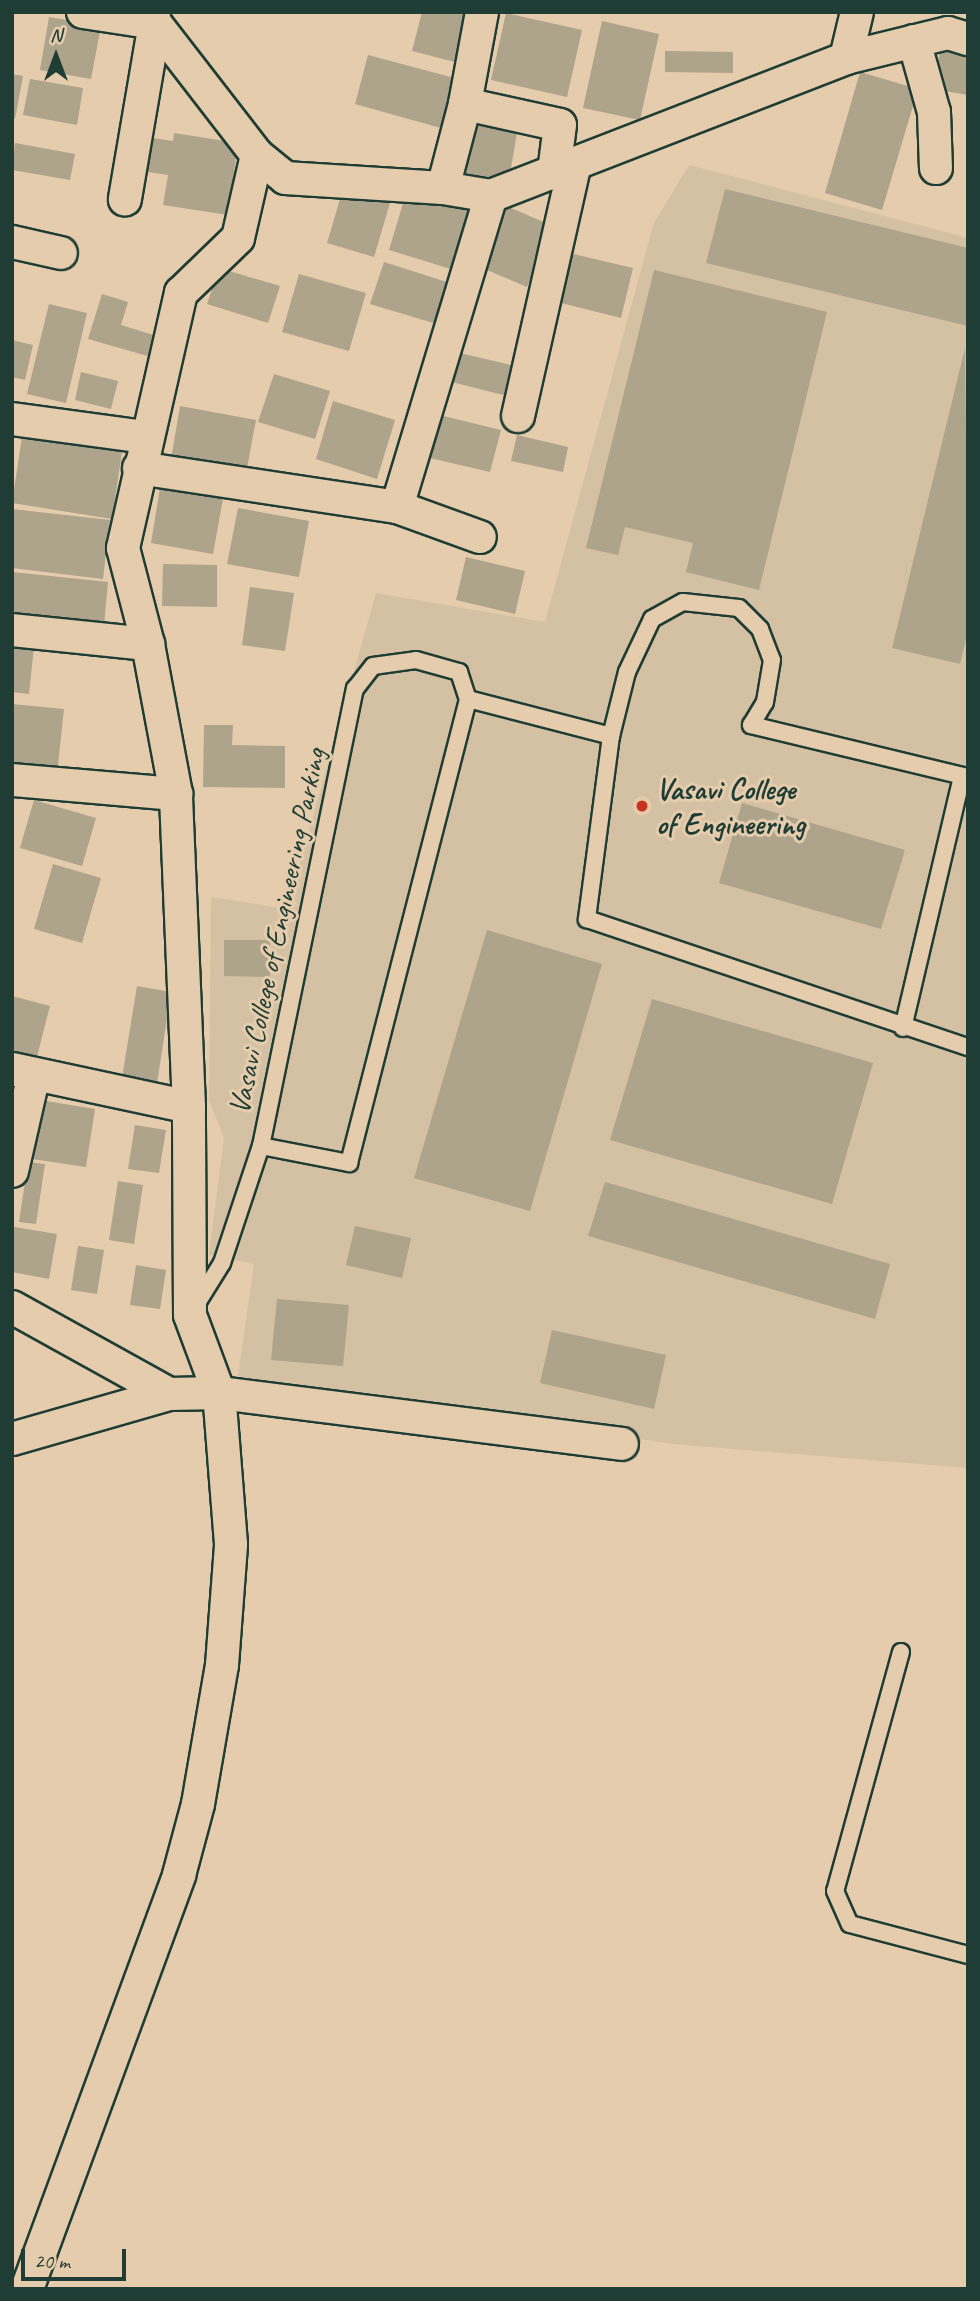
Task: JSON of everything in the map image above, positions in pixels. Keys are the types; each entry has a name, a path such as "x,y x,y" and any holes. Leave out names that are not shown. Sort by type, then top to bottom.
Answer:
{"street":[{"path":"83,12 154,18 257,155 285,178 443,188 491,196 846,58 960,28"},
{"path":"443,188 465,104 482,12"},
{"path":"846,58 857,12"},
{"path":"125,198 154,18"},
{"path":"914,41 934,112 936,168"},
{"path":"465,104 560,125 565,168 519,416"},
{"path":"27,2289 179,1875 198,1804 222,1665 231,1544 219,1393 190,1315 189,1107 176,794 148,644 123,548 146,437 181,293 238,238 257,155"},
{"path":"397,507 491,196"},
{"path":"12,242 61,253"},
{"path":"12,419 146,437"},
{"path":"139,468 397,507 480,537"},
{"path":"12,631 148,644"},
{"path":"13,785 176,794"},
{"path":"12,1171 23,1071 189,1107"},
{"path":"12,1307 169,1394"},
{"path":"12,1439 169,1394 219,1393 622,1444"}],"lane":[{"path":"903,1028 965,776 751,725 765,702 772,660 760,629 739,608 683,602 652,620 628,673 611,736 587,919 903,1028 968,1047"},
{"name":"Vasavi College of Engineering Parking","path":"190,1315 222,1264 261,1146 355,689 373,666 416,660 459,672 468,699"},
{"path":"261,1146 349,1163 468,699 611,736"},
{"path":"901,1652 835,1891 850,1924 968,1955"}],"shaded area":[{"name":"Vasavi College of Engineering","path":"689,165 968,238 968,1468 673,1444 238,1376 254,1264 209,1255 224,1138 209,1100 211,897 287,909 376,593 545,622 654,223"}],"building":[{"path":"422,12 469,13 455,62 412,51"},
{"path":"506,13 582,30 567,97 491,80"},
{"path":"49,17 101,26 91,79 40,70"},
{"path":"602,21 659,34 640,120 583,108"},
{"path":"942,41 968,46 968,95 933,89"},
{"path":"665,51 733,52 733,73 665,72"},
{"path":"368,55 462,80 448,130 355,104"},
{"path":"860,72 918,89 882,210 825,193"},
{"path":"12,74 23,76 15,119 12,119"},
{"path":"30,79 83,88 77,125 23,115"},
{"path":"472,120 518,127 509,180 464,173"},
{"path":"174,133 238,143 228,215 163,205 168,175 134,170 139,136 173,141"},
{"path":"15,143 75,154 70,180 12,170"},
{"path":"343,189 390,203 374,257 327,243"},
{"path":"725,189 968,248 968,326 706,263"},
{"path":"407,190 473,210 454,270 389,250"},
{"path":"506,206 553,226 527,287 480,267"},
{"path":"569,253 633,268 621,318 557,302"},
{"path":"384,262 453,284 440,325 370,304"},
{"path":"219,268 280,286 268,323 207,304"},
{"path":"654,270 827,312 759,590 686,572 693,543 625,527 618,555 586,548"},
{"path":"299,274 366,293 349,351 282,332"},
{"path":"102,294 128,302 121,325 157,336 151,357 88,339"},
{"path":"49,304 87,313 66,403 27,394"},
{"path":"12,340 33,345 25,380 12,377"},
{"path":"965,348 968,631 960,664 892,648"},
{"path":"447,350 515,366 507,396 440,379"},
{"path":"81,372 118,381 111,409 75,400"},
{"path":"274,374 330,391 315,439 258,422"},
{"path":"333,401 395,420 377,479 316,459"},
{"path":"180,406 256,420 245,479 170,466"},
{"path":"427,412 501,430 490,472 417,455"},
{"path":"23,430 123,445 112,519 12,503"},
{"path":"517,435 568,447 563,472 511,461"},
{"path":"161,482 224,493 213,554 151,543"},
{"path":"238,508 309,521 299,577 227,564"},
{"path":"12,509 110,520 103,579 12,568"},
{"path":"466,557 525,571 515,614 456,600"},
{"path":"163,564 217,565 217,607 162,606"},
{"path":"12,572 108,582 103,636 12,627"},
{"path":"250,587 294,593 285,651 242,645"},
{"path":"12,635 35,637 29,694 12,692"},
{"path":"12,704 64,709 57,774 12,769"},
{"path":"204,725 233,725 232,745 285,746 285,788 203,787"},
{"path":"34,800 96,818 82,866 20,848"},
{"path":"742,803 905,850 881,929 719,883"},
{"path":"53,864 101,878 82,943 34,929"},
{"path":"487,930 602,964 530,1211 414,1178"},
{"path":"224,940 270,940 270,977 224,976"},
{"path":"137,986 171,992 156,1090 121,1084"},
{"path":"12,996 50,1006 34,1068 12,1062"},
{"path":"652,999 873,1063 832,1204 610,1140"},
{"path":"40,1100 95,1109 86,1167 32,1159"},
{"path":"135,1125 166,1130 159,1173 128,1169"},
{"path":"28,1162 45,1164 36,1224 19,1222"},
{"path":"118,1181 143,1185 134,1244 109,1240"},
{"path":"605,1182 890,1264 875,1319 588,1236"},
{"path":"355,1226 411,1238 402,1278 346,1265"},
{"path":"14,1227 57,1234 49,1279 12,1272"},
{"path":"78,1246 104,1250 97,1294 71,1290"},
{"path":"136,1265 166,1270 160,1309 130,1305"},
{"path":"277,1299 349,1305 343,1366 271,1360"},
{"path":"552,1330 666,1355 654,1409 540,1383"}],"place":[{"name":"Vasavi College of Engineering","path":"642,806"}]}
